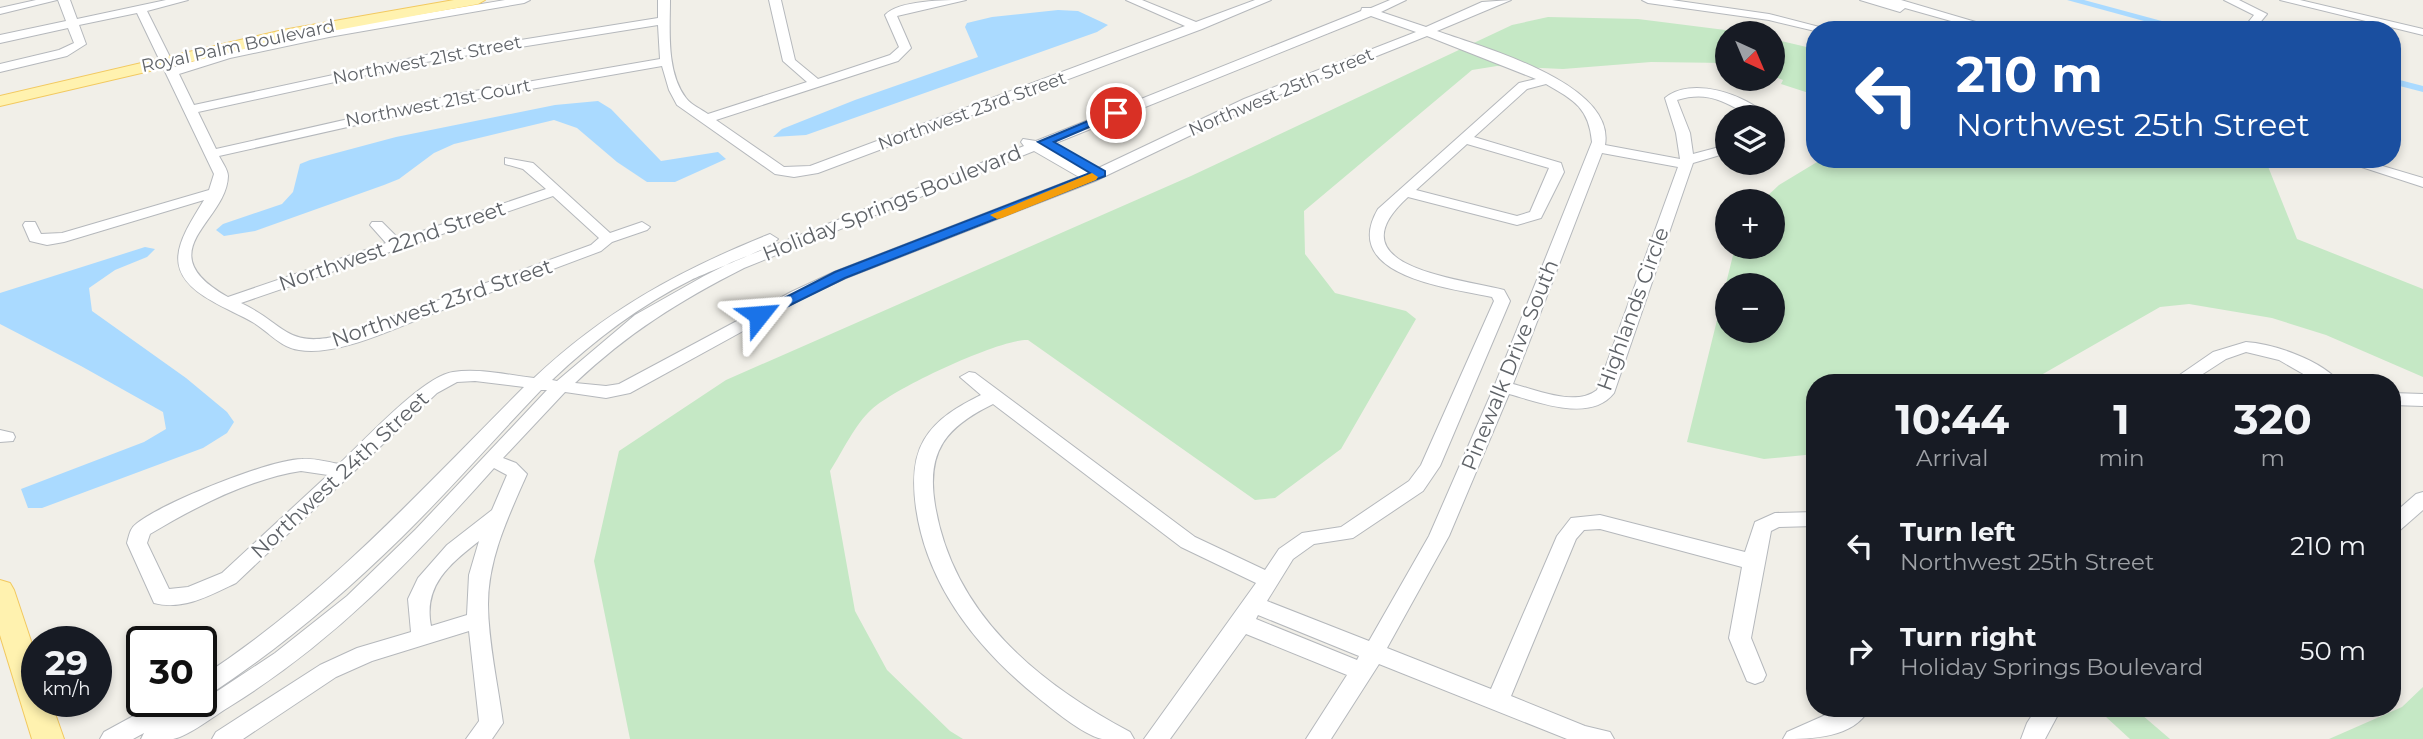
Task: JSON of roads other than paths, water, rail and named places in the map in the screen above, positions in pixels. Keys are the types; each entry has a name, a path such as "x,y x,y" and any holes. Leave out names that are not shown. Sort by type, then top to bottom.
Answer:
{"main road":[{"name":"Royal Palm Boulevard","path":"0,100 416,0"},
{"name":"Royal Palm Boulevard","path":"0,89 167,61 384,16 478,0"},
{"path":"0,590 48,739"}],"street":[{"path":"0,11 51,0"},
{"path":"0,68 75,48 80,44 64,0"},
{"path":"0,39 182,0"},
{"path":"167,61 228,55 329,34 524,0"},
{"path":"664,0 666,62 672,87 682,102 708,120 901,53 905,48 891,15 896,10 960,0"},
{"path":"775,0 789,61 798,71 817,83"},
{"path":"1132,0 1198,27"},
{"name":"Northwest 23rd Street","path":"708,120 780,171 794,173 813,170 1265,0"},
{"name":"Holiday Springs Boulevard","path":"217,679 315,605 361,565 537,383 610,321 663,288 726,257 1033,140 1367,6 1401,0"},
{"name":"Northwest 25th Street","path":"537,383 606,391 624,389 797,295 840,275 1095,175 1249,102 1425,32 1486,4 1505,0"},
{"path":"1648,0 1715,8 1806,25"},
{"path":"1866,0 1943,21"},
{"path":"1889,0 1946,21"},
{"path":"2230,0 2261,14 2255,21"},
{"path":"2286,0 2376,21"},
{"path":"2311,0 2423,26"},
{"path":"1367,6 1573,93 1588,106 1596,120 1598,145 1686,160 1715,152"},
{"path":"141,9 222,174 217,192 190,233 184,254 190,273 205,292 229,302"},
{"path":"1800,24 1810,13"},
{"name":"Northwest 21st Street","path":"191,110 418,60 579,32 664,21"},
{"path":"2401,27 2423,32"},
{"name":"Northwest 21st Court","path":"212,154 463,97 666,62"},
{"name":"Pinewalk Drive South","path":"1156,739 1248,614 1286,554 1309,538 1346,533 1416,486 1430,466 1502,301 1498,293 1399,269 1381,253 1376,242 1378,220 1383,212 1516,94 1551,82"},
{"path":"1686,160 1683,133 1671,98 1680,94 1715,93 1745,105"},
{"path":"1406,192 1517,221 1536,215 1557,172 1556,166 1465,139"},
{"path":"1033,140 1095,175"},
{"name":"Holiday Springs Boulevard","path":"153,739 205,711 286,657 353,604 562,386 629,327 678,295 738,265 1033,140"},
{"name":"Pinewalk Drive South","path":"1318,739 1368,661 1439,536 1503,387 1598,145"},
{"name":"Highlands Circle","path":"1503,387 1584,405 1599,401 1605,393 1686,160"},
{"path":"510,162 528,166 607,239"},
{"path":"2374,168 2423,183"},
{"path":"2400,168 2423,175"},
{"name":"Northwest 22nd Street","path":"229,302 555,191"},
{"path":"30,225 35,238 47,240 64,237 217,192"},
{"path":"377,225 395,244"},
{"name":"Northwest 23rd Street","path":"229,302 294,344 317,346 348,339 583,253 596,248 607,239 642,227"},
{"path":"2192,374 2234,349 2249,348 2292,360 2316,374"},
{"name":"Northwest 24th Street","path":"344,471 299,465 276,470 163,515 141,530 137,543 162,597 191,595 229,578 344,471 431,389 453,377 475,376 537,383"},
{"path":"969,377 1188,542 1270,581"},
{"path":"994,396 952,419 936,436 928,452 924,472 925,504 934,552 952,588 986,634 1015,664 1054,698 1096,726 1122,739"},
{"path":"2401,399 2423,400"},
{"path":"478,739 491,723 477,605 480,575 500,514 517,474 509,467 492,461"},
{"path":"2401,518 2423,499"},
{"path":"423,637 418,611 420,593 440,565 472,534 500,514"},
{"path":"1755,675 1740,638 1762,527 1775,520 1806,519"},
{"path":"1497,701 1567,536 1578,523 1600,522 1753,562"},
{"path":"1248,614 1368,661 1497,701 1583,735 1602,739"},
{"path":"224,739 328,671 365,654 479,620"},
{"path":"112,739 152,717"},
{"path":"1795,739 1845,717"},
{"path":"2033,739 2035,730 2044,717"}],"water":[{"path":"1058,10 1078,11 1108,25 1097,32 806,135 773,137 782,129 855,100 978,57 965,27 967,23 992,17"},
{"path":"598,101 611,109 661,161 718,152 726,159 675,182 647,182 617,162 577,128 554,120 454,144 434,153 399,179 255,231 224,236 216,230 223,224 282,204 293,192 300,164 310,160 396,137 555,105"},
{"path":"145,247 155,249 147,257 115,270 89,288 92,311 186,378 227,412 234,422 227,433 203,448 42,508 28,508 21,489 144,442 166,429 163,412 0,324 0,293"}],"waterway":[{"path":"2072,0 2155,21"},
{"path":"2401,83 2423,89"}]}
